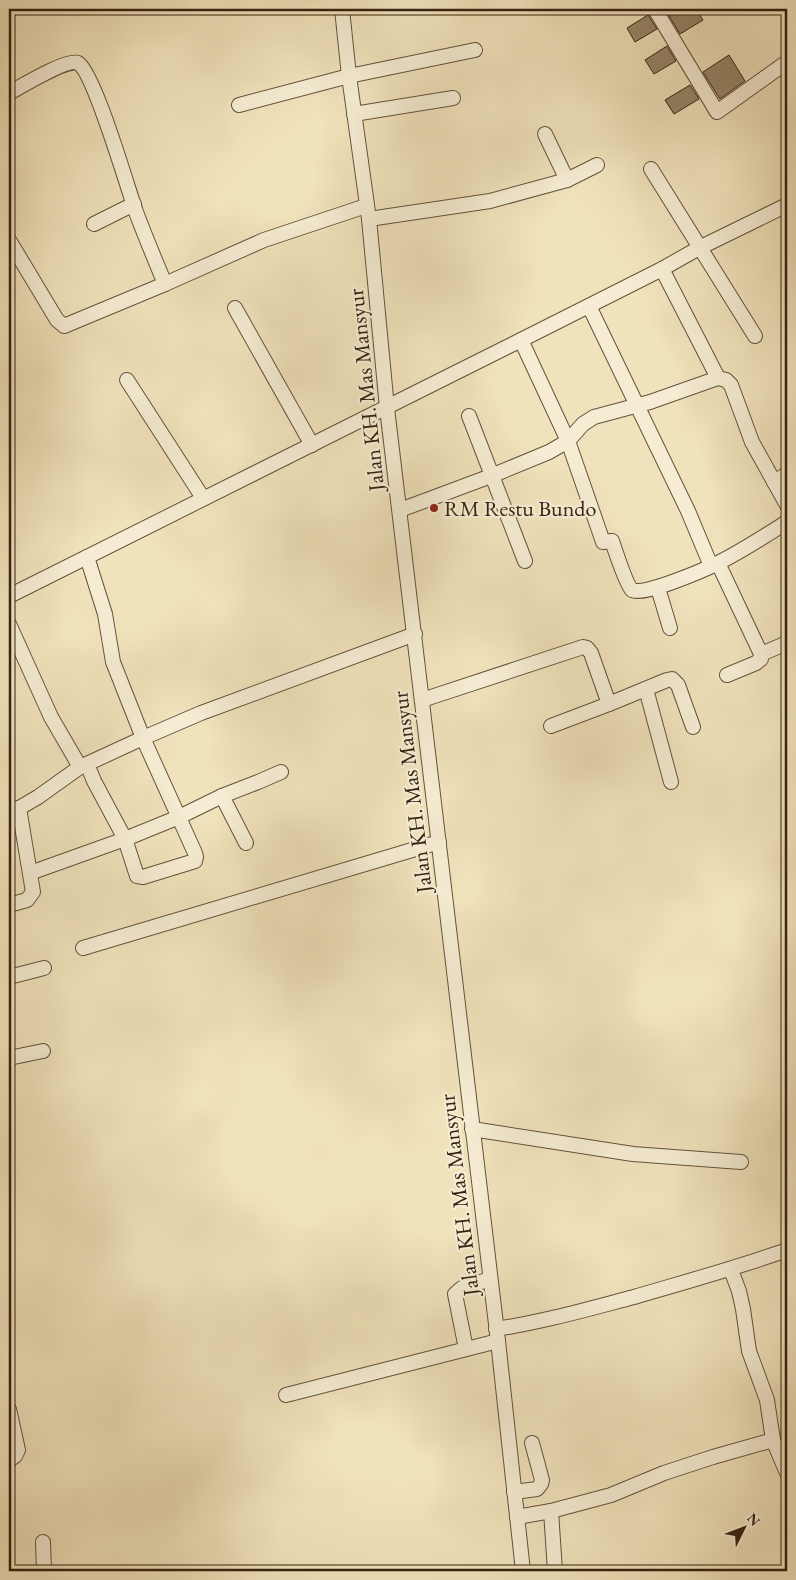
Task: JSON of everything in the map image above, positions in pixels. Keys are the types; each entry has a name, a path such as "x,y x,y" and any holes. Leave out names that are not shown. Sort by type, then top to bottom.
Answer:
{"street":[{"name":"Jalan KH. Mas Mansyur","path":"342,9 368,212 387,408 497,1335 523,1571"},
{"path":"656,10 717,112 787,62"},
{"path":"239,105 350,76 475,50"},
{"path":"9,93 45,73 72,62 83,68 96,94 134,204 165,284"},
{"path":"354,114 453,98"},
{"path":"545,134 567,180"},
{"path":"9,240 57,320 64,326 264,240 368,212 471,205 490,201 567,180 597,165"},
{"path":"651,169 755,336"},
{"path":"94,224 134,204"},
{"path":"9,596 387,408 787,205"},
{"path":"662,269 718,378"},
{"path":"589,306 714,564 761,654 761,659 756,663 727,675"},
{"path":"235,308 312,445"},
{"path":"522,340 568,441 603,542 612,541 629,587 633,591 638,592 658,588 714,564 787,522"},
{"path":"400,510 549,452 568,441 574,432 588,420 718,378 726,380 731,385 752,442 787,506"},
{"path":"127,380 203,498"},
{"path":"469,416 525,561"},
{"path":"774,482 787,474"},
{"path":"9,624 51,717 94,780 125,839 136,874 140,878 195,860 196,857 143,738 113,662 105,614 88,557"},
{"path":"658,588 670,628"},
{"path":"9,905 27,900 33,892 14,811 84,766 143,738 201,713 414,634"},
{"path":"761,654 787,643"},
{"path":"422,700 583,647 588,649 591,654 609,704"},
{"path":"551,726 670,679 675,680 678,685 693,727"},
{"path":"646,689 671,782"},
{"path":"30,873 125,839 281,772"},
{"path":"222,796 246,844"},
{"path":"83,948 439,842"},
{"path":"9,977 44,968"},
{"path":"9,1058 43,1051"},
{"path":"472,1129 633,1154 742,1162"},
{"path":"286,1394 466,1349 497,1335 529,1324 731,1270 787,1250"},
{"path":"731,1270 739,1291 749,1351 768,1400 773,1440 787,1473"},
{"path":"466,1349 455,1294 462,1288 490,1279"},
{"path":"9,1409 18,1450 15,1456 9,1460"},
{"path":"517,1518 611,1495 664,1473 773,1440"},
{"path":"514,1492 537,1489 542,1484 532,1444"},
{"path":"551,1511 555,1571"},
{"path":"43,1542 44,1571"}],"building":[{"path":"665,9 696,9 703,20 680,34"},
{"path":"648,15 657,29 635,42 627,28"},
{"path":"667,46 676,61 654,74 645,60"},
{"path":"729,55 745,81 720,99 703,72"},
{"path":"690,85 699,99 674,114 665,100"}],"place":[{"name":"RM Restu Bundo","path":"434,508"}]}
